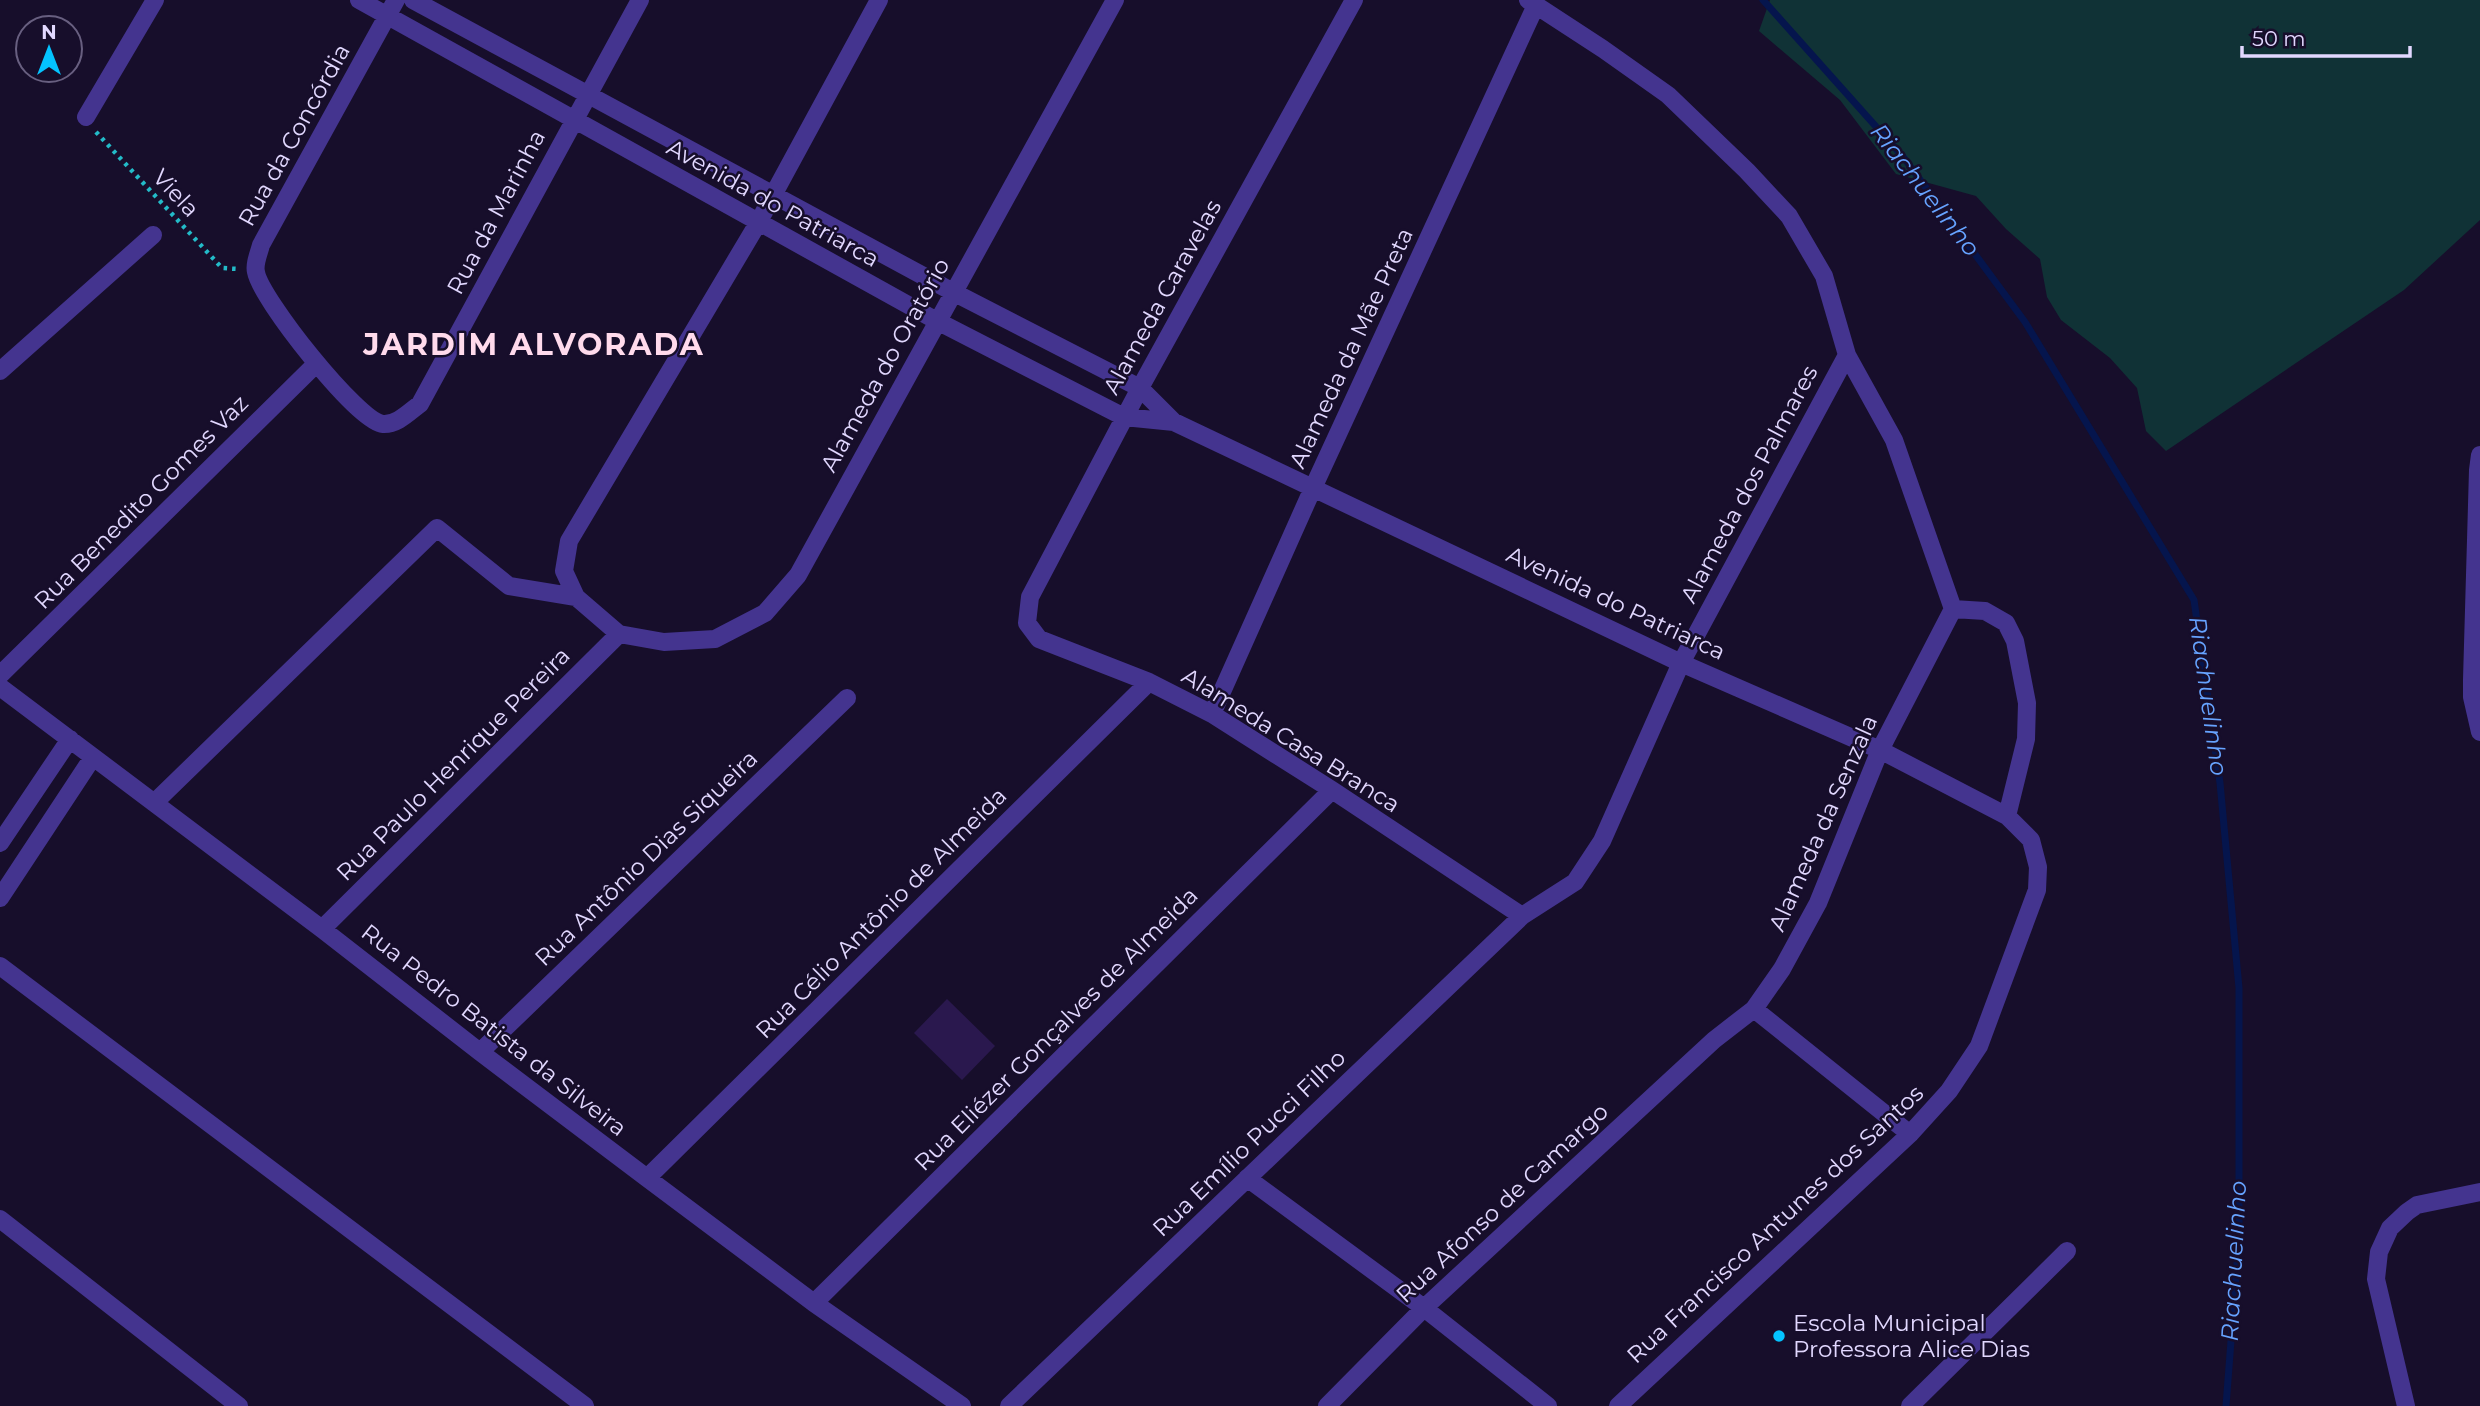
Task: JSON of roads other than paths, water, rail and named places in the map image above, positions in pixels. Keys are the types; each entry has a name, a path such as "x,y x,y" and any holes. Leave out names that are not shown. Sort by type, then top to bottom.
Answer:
{"street":[{"path":"86,117 155,0"},
{"name":"Avenida do Patriarca","path":"359,0 392,8 573,120 937,321 1124,417 1174,422"},
{"name":"Avenida do Patriarca","path":"413,0 953,292 1140,388 1174,422 1681,663 1880,750 2007,816 2031,839"},
{"name":"Rua da Marinha","path":"316,364 370,420 383,424 397,421 420,404 640,0"},
{"path":"619,634 576,597 565,571 569,541 758,223 879,0"},
{"name":"Alameda do Oratório","path":"619,634 664,642 715,639 765,613 798,575 1115,0"},
{"name":"Alameda Caravelas","path":"1027,623 1030,597 1124,417 1353,0"},
{"path":"1532,2 1668,95 1747,171 1789,216 1824,275 1847,355 1894,440 1953,609 1985,611 2006,623 2015,641 2027,703 2026,739 2007,816"},
{"name":"Alameda da Mãe Preta","path":"1212,714 1532,2"},
{"name":"Rua da Concórdia","path":"316,364 261,288 255,270 261,245 392,8"},
{"path":"0,371 153,235"},
{"name":"Alameda dos Palmares","path":"1522,916 1574,882 1602,841 1681,663 1847,355"},
{"name":"Rua Benedito Gomes Vaz","path":"0,675 316,364"},
{"path":"2480,455 2472,697 2480,732"},
{"path":"154,803 437,528 509,586 576,597"},
{"name":"Alameda da Senzala","path":"1714,1040 1754,1009 1782,969 1818,903 1880,750 1953,609"},
{"name":"Alameda Casa Branca","path":"1027,623 1039,639 1149,682 1212,714 1522,916"},
{"name":"Rua Paulo Henrique Pereira","path":"322,929 619,634"},
{"name":"Rua Célio Antônio de Almeida","path":"648,1178 1149,682"},
{"name":"Rua Pedro Batista da Silveira","path":"0,687 814,1303 962,1406"},
{"name":"Rua Antônio Dias Siqueira","path":"480,1052 847,698"},
{"path":"0,844 70,740"},
{"path":"0,898 93,757"},
{"name":"Rua Eliézer Gonçalves de Almeida","path":"814,1303 1332,790"},
{"name":"Rua Francisco Antunes dos Santos","path":"1618,1406 1909,1134 1949,1091 1979,1046 2037,890 2038,867 2031,839"},
{"name":"Rua Emílio Pucci Filho","path":"1009,1406 1522,916"},
{"path":"0,966 584,1406"},
{"path":"1754,1009 1909,1134"},
{"name":"Rua Afonso de Camargo","path":"1327,1406 1424,1308 1714,1040"},
{"path":"1247,1178 1424,1308 1548,1406"},
{"path":"2406,1406 2376,1279 2379,1252 2390,1228 2417,1205 2480,1192"},
{"path":"0,1219 239,1406"},
{"path":"1910,1406 2067,1251"}],"waterway":[{"name":"Riachuelinho","path":"1763,0 1904,158 2025,322 2194,600 2220,783 2239,988 2239,1237 2226,1406"}],"place":[{"name":"Escola Municipal Professora Alice Dias","path":"1779,1336"}],"district":[{"name":"JARDIM ALVORADA","path":"534,345"}]}
